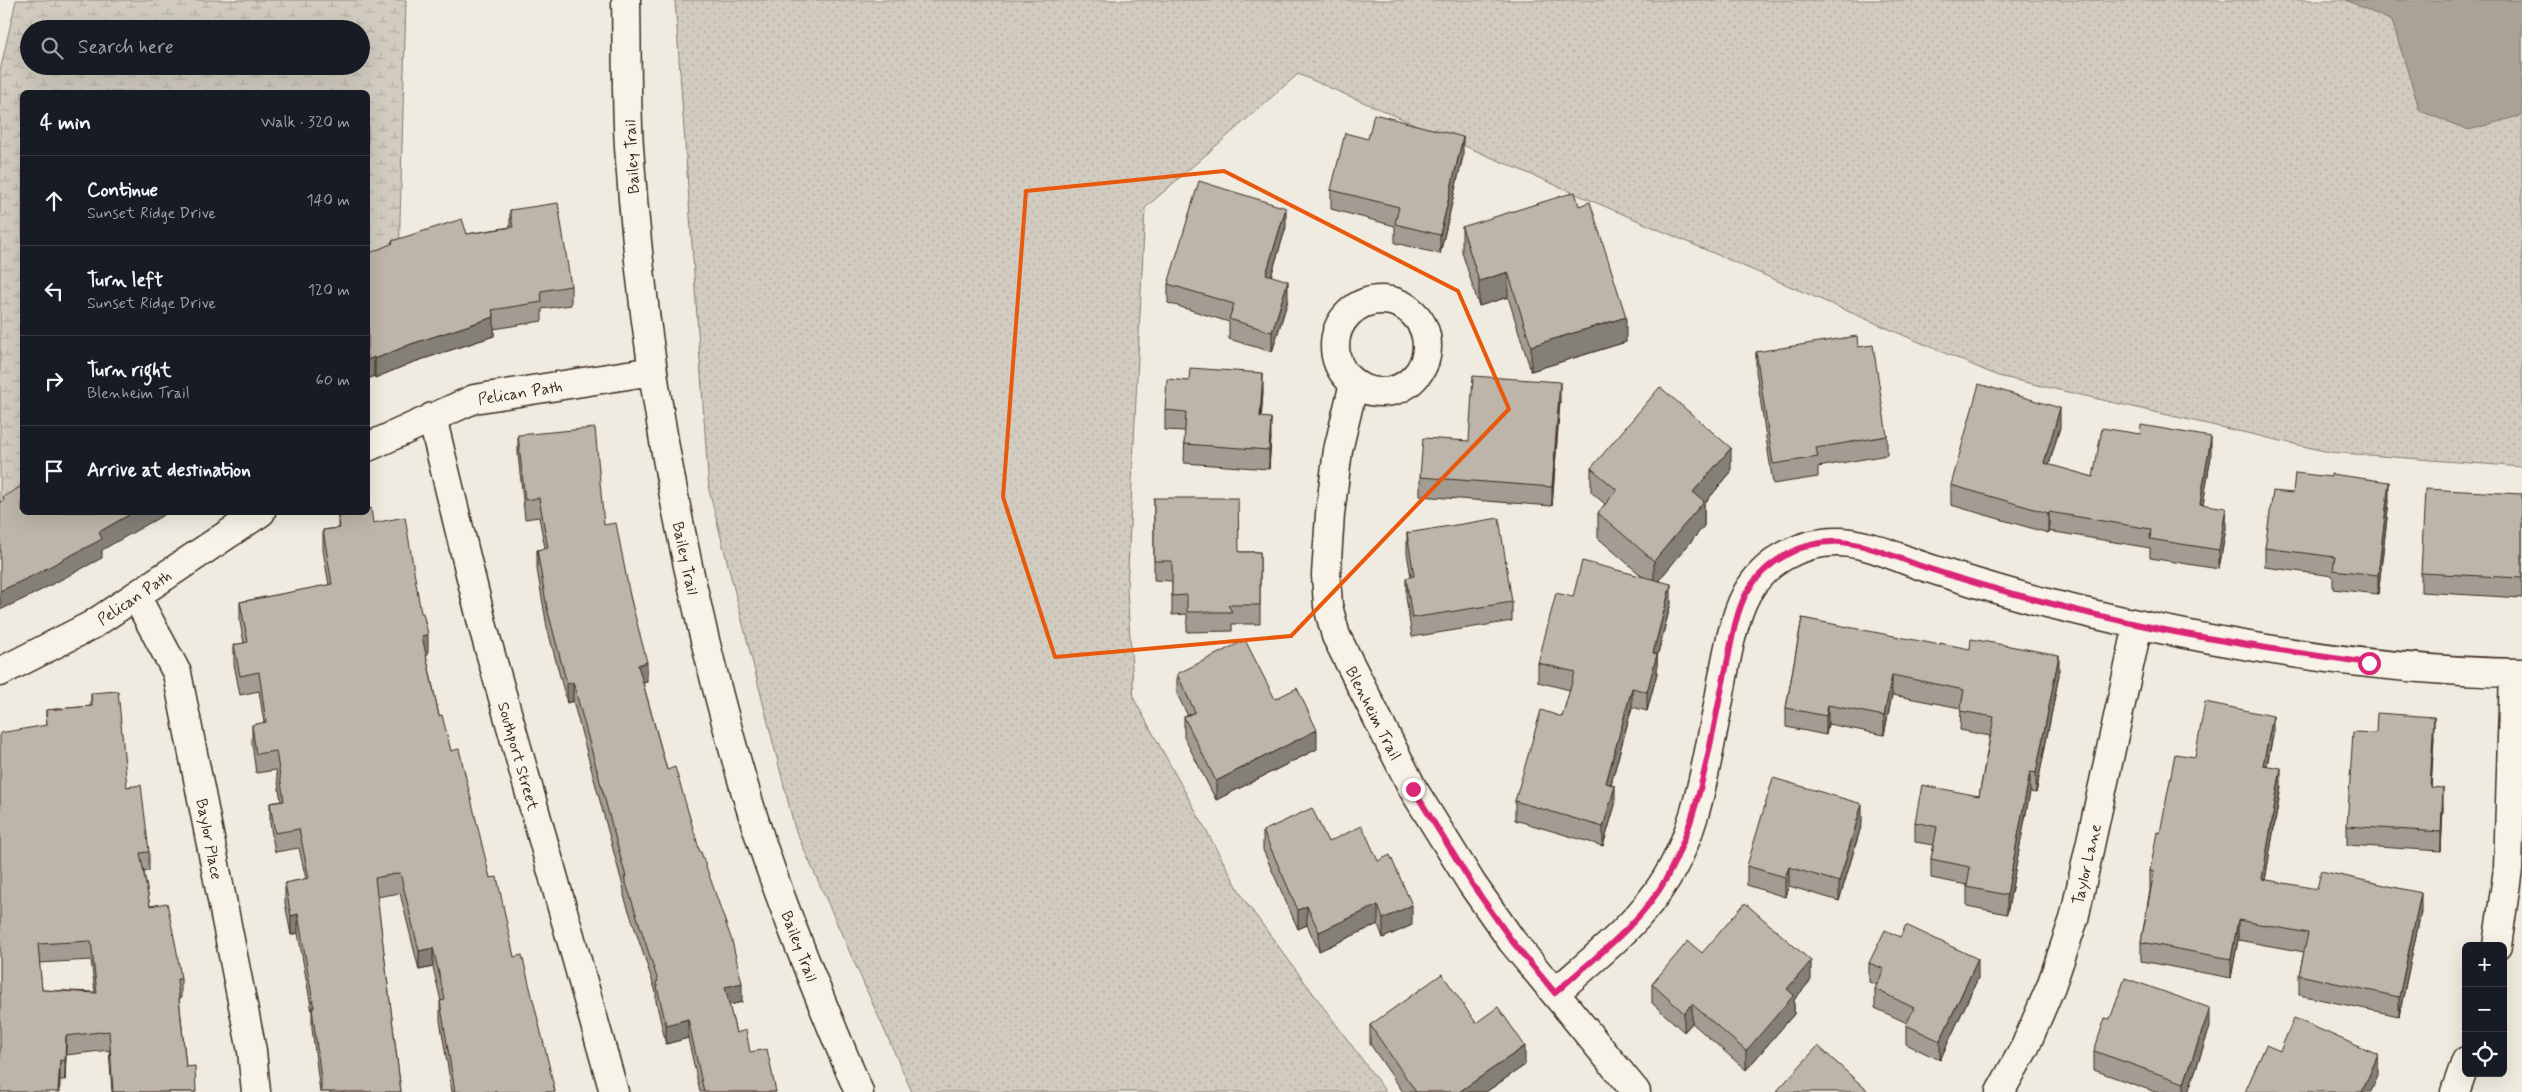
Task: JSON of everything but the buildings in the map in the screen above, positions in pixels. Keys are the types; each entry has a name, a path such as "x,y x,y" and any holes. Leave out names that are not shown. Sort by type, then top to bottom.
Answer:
{"street":[{"name":"Bailey Trail","path":"626,0 629,144 638,262 653,371 683,549 723,716 764,849 811,978 859,1092"},
{"name":"Pelican Path","path":"370,446 474,399 653,371"},
{"name":"Blenheim Trail","path":"1354,384 1338,450 1326,575 1328,606 1336,636 1413,789 1495,916 1636,1092"},
{"name":"Southport Street","path":"432,417 483,627 614,1092"},
{"name":"Pelican Path","path":"0,672 92,625 257,515"},
{"path":"1555,993 1610,945 1638,915 1666,879 1684,839 1702,782 1736,620 1747,593 1766,569 1787,554 1812,544 1839,542 1864,546 1964,580 2138,625 2200,638 2369,663 2518,673 2508,869 2498,942"},
{"name":"Baylor Place","path":"136,596 177,673 252,1051 256,1092"},
{"name":"Taylor Lane","path":"2000,1092 2025,1047 2051,986 2074,919 2138,625"},
{"path":"2455,1092 2462,1072"}],"highlighted area":[{"path":"1224,171 1458,291 1509,409 1291,636 1055,657 1003,497 1026,191"}],"green space":[{"path":"16,0 406,0 399,257 370,258 370,90 20,90 20,498 0,506 0,71"},
{"path":"675,0 2522,0 2522,467 2329,452 1998,376 1298,74 1145,208 1127,590 1134,699 1245,901 1386,1092 912,1092 795,829 709,490"}],"shaded area":[{"path":"2346,0 2522,0 2522,115 2469,130 2420,111 2392,21"}],"route":[{"path":"1413,789 1472,884 1512,941 1555,993 1610,945 1638,915 1666,879 1684,839 1702,782 1736,620 1747,593 1766,569 1787,554 1812,544 1839,542 1864,546 1964,580 2049,604 2138,625 2200,638 2369,663"}]}
